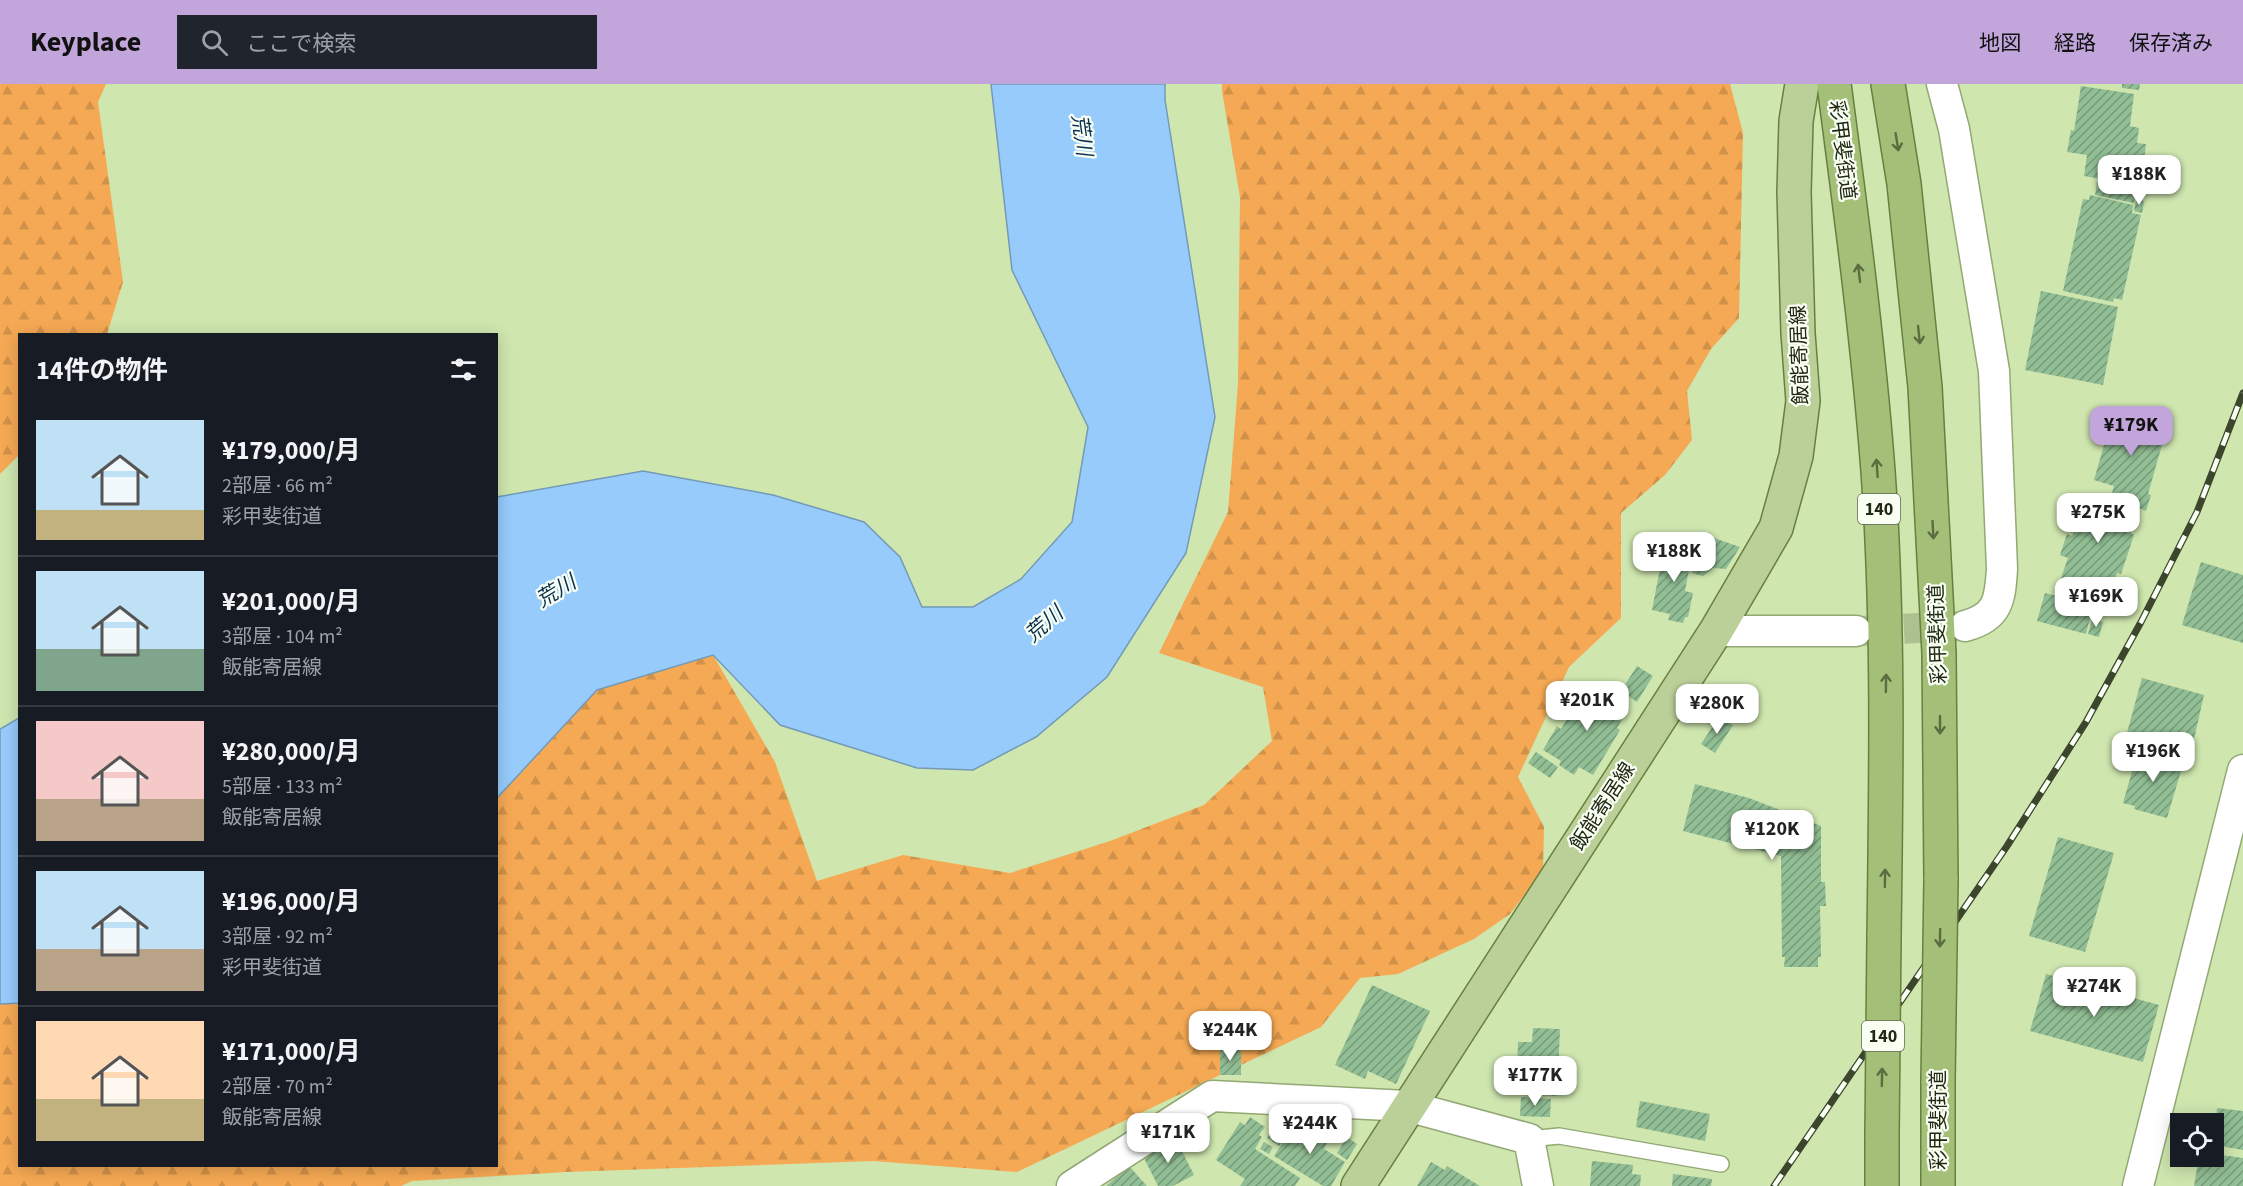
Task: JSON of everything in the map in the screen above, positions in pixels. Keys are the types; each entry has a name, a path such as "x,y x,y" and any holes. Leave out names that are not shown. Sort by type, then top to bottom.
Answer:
{"highway":[{"name":"彩甲斐街道","path":"1834,84 1863,305 1878,472 1887,669 1882,1186"},
{"name":"彩甲斐街道","path":"1888,84 1904,184 1925,387 1939,653 1941,880 1938,1186"}],"main road":[{"name":"飯能寄居線","path":"1358,1186 1407,1106 1716,631 1776,528 1796,456 1803,400 1798,333 1794,192 1796,121 1802,84"}],"street":[{"path":"1942,84 1954,129 1994,371 2002,569 2000,595 1994,611 1976,623 1965,626"},
{"path":"1716,631 1857,631"},
{"path":"2138,1186 2243,770"},
{"path":"1072,1186 1212,1096 1407,1106 1529,1139 1538,1186"}],"lane":[{"path":"1529,1139 1559,1136 1721,1164"}],"green space":[{"path":"0,84 106,84 98,102 123,282 107,333 18,333 18,456 0,474"},
{"path":"1222,84 1730,84 1743,133 1739,318 1711,349 1687,391 1692,440 1665,475 1621,513 1621,618 1569,667 1518,777 1544,827 1543,870 1510,914 1474,939 1398,974 1360,978 1321,1027 1017,1172 873,1161 566,1172 412,1181 401,1186 0,1186 0,1004 18,1003 18,1167 498,1167 498,797 597,690 713,655 775,762 817,881 903,855 1010,873 1110,841 1204,805 1272,741 1263,687 1159,653 1228,512 1238,384 1240,197"}],"water":[{"name":"荒川","path":"991,84 1165,84 1165,100 1215,417 1186,553 1107,677 1036,737 973,770 917,768 780,725 713,655 597,690 498,797 498,497 643,471 773,495 864,522 900,557 922,607 973,607 1021,579 1072,522 1088,427 1012,270"},
{"path":"18,719 18,1003 0,1004 0,729"}],"building":[{"path":"2122,84 2140,84 2139,90 2122,88"},
{"path":"2081,86 2134,94 2130,126 2139,128 2137,143 2146,144 2142,177 2132,175 2131,184 2084,176 2087,155 2067,152 2071,130 2074,131"},
{"path":"2097,182 2136,190 2134,203 2095,195"},
{"path":"2090,195 2133,205 2132,213 2141,215 2122,300 2114,298 2113,302 2063,291 2083,199 2089,200"},
{"path":"2136,200 2144,201 2142,213 2134,211"},
{"path":"2041,291 2118,307 2103,385 2025,370"},
{"path":"2115,407 2168,424 2148,494 2151,495 2146,511 2111,497 2114,486 2094,480"},
{"path":"2088,493 2138,511 2131,533 2134,535 2121,574 2117,573 2111,590 2091,584 2089,591 2060,581 2068,558 2060,555 2067,534 2072,536"},
{"path":"1711,537 1740,547 1726,569 1713,568 1703,576 1692,573 1698,547 1709,548"},
{"path":"1665,543 1693,549 1685,591 1693,593 1688,617 1685,617 1683,623 1668,620 1670,614 1652,610"},
{"path":"2201,562 2243,575 2243,643 2182,625"},
{"path":"2045,593 2093,605 2086,634 2037,621"},
{"path":"2092,620 2103,622 2099,637 2088,634"},
{"path":"1637,666 1653,676 1637,702 1621,691"},
{"path":"2142,678 2204,695 2194,739 2192,737 2186,758 2125,740"},
{"path":"1589,683 1629,708 1617,728 1620,730 1593,775 1579,767 1574,775 1559,765 1561,761 1543,750 1557,726 1561,729"},
{"path":"1719,717 1733,725 1715,753 1701,744"},
{"path":"2138,751 2149,754 2150,751 2184,761 2167,818 2134,809 2135,806 2123,803"},
{"path":"1536,752 1558,767 1550,778 1528,763"},
{"path":"1695,784 1749,798 1821,826 1821,882 1825,882 1826,906 1820,906 1821,957 1818,957 1818,967 1784,967 1781,856 1683,831"},
{"path":"2058,837 2114,853 2085,952 2029,936"},
{"path":"2046,974 2159,1005 2143,1062 2030,1031"},
{"path":"1372,985 1430,1011 1396,1084 1368,1071 1365,1079 1335,1065"},
{"path":"1533,1028 1560,1029 1557,1096 1516,1094 1518,1042 1532,1042"},
{"path":"1220,1050 1241,1050 1241,1075 1220,1075"},
{"path":"1521,1097 1551,1099 1550,1117 1520,1116"},
{"path":"1640,1101 1710,1114 1705,1141 1636,1127"},
{"path":"2217,1108 2243,1111 2243,1150 2224,1147 2224,1113 2217,1113"},
{"path":"1283,1115 1294,1123 1279,1146 1267,1138"},
{"path":"1250,1117 1265,1127 1259,1135 1262,1137 1255,1149 1300,1178 1295,1186 1240,1186 1245,1179 1216,1160 1240,1122 1256,1133 1245,1125"},
{"path":"1303,1118 1322,1130 1320,1136 1328,1141 1324,1149 1345,1162 1331,1186 1323,1186 1274,1156 1285,1139 1289,1141"},
{"path":"1175,1137 1194,1175 1173,1186 1158,1186 1142,1154"},
{"path":"1347,1137 1357,1144 1347,1160 1337,1153"},
{"path":"1264,1142 1273,1147 1269,1154 1260,1149"},
{"path":"2224,1155 2243,1158 2243,1186 2194,1186 2197,1167 2224,1167"},
{"path":"1592,1161 1633,1165 1632,1174 1641,1175 1640,1186 1590,1186"},
{"path":"1431,1162 1445,1170 1447,1166 1480,1186 1417,1186"},
{"path":"1129,1166 1147,1186 1106,1186"},
{"path":"1673,1174 1712,1179 1711,1186 1672,1186"}],"tunnel":[{"path":"1859,631 1961,626"}],"railway":[{"path":"1774,1186 2007,846 2086,722 2141,622 2197,512 2243,393"}]}
